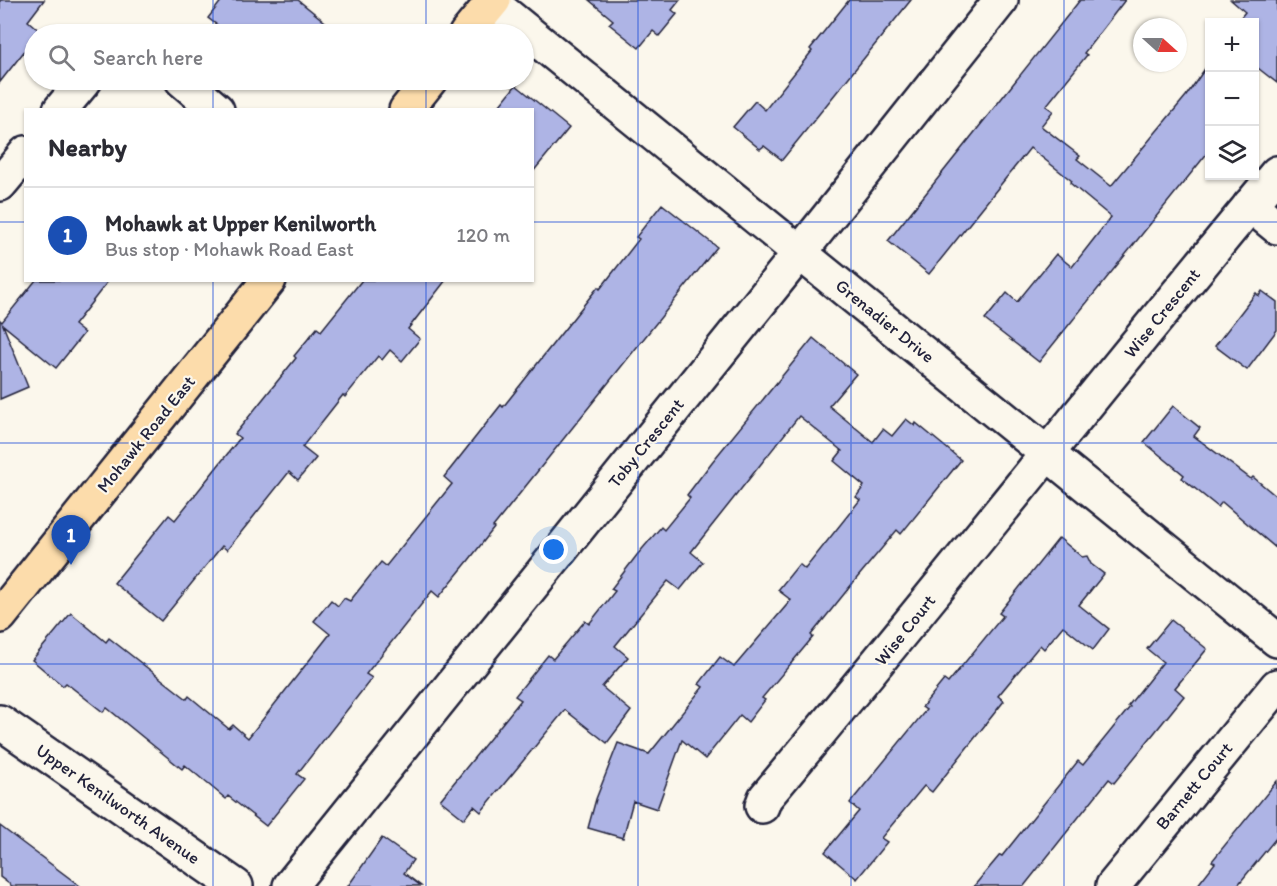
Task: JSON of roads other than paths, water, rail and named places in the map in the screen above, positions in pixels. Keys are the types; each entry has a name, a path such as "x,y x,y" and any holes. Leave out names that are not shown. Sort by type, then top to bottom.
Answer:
{"main road":[{"path":"474,24 493,2"},
{"path":"408,108 422,90"},
{"name":"Mohawk Road East","path":"0,616 267,282"}],"street":[{"name":"Toby Crescent","path":"290,886 1001,0"},
{"name":"Grenadier Drive","path":"493,2 520,24"},
{"name":"Grenadier Drive","path":"534,35 1277,640"},
{"path":"62,108 76,90"},
{"path":"194,90 215,108"},
{"path":"0,184 24,155"},
{"name":"Wise Crescent","path":"1048,454 1277,173"},
{"path":"1250,205 1277,227"},
{"name":"Wise Court","path":"762,806 765,798 1048,454"},
{"name":"Barnett Court","path":"1113,886 1277,686"},
{"name":"Upper Kenilworth Avenue","path":"0,722 236,886"}],"place":[{"name":"Mohawk at Upper Kenilworth","path":"71,565"}]}
